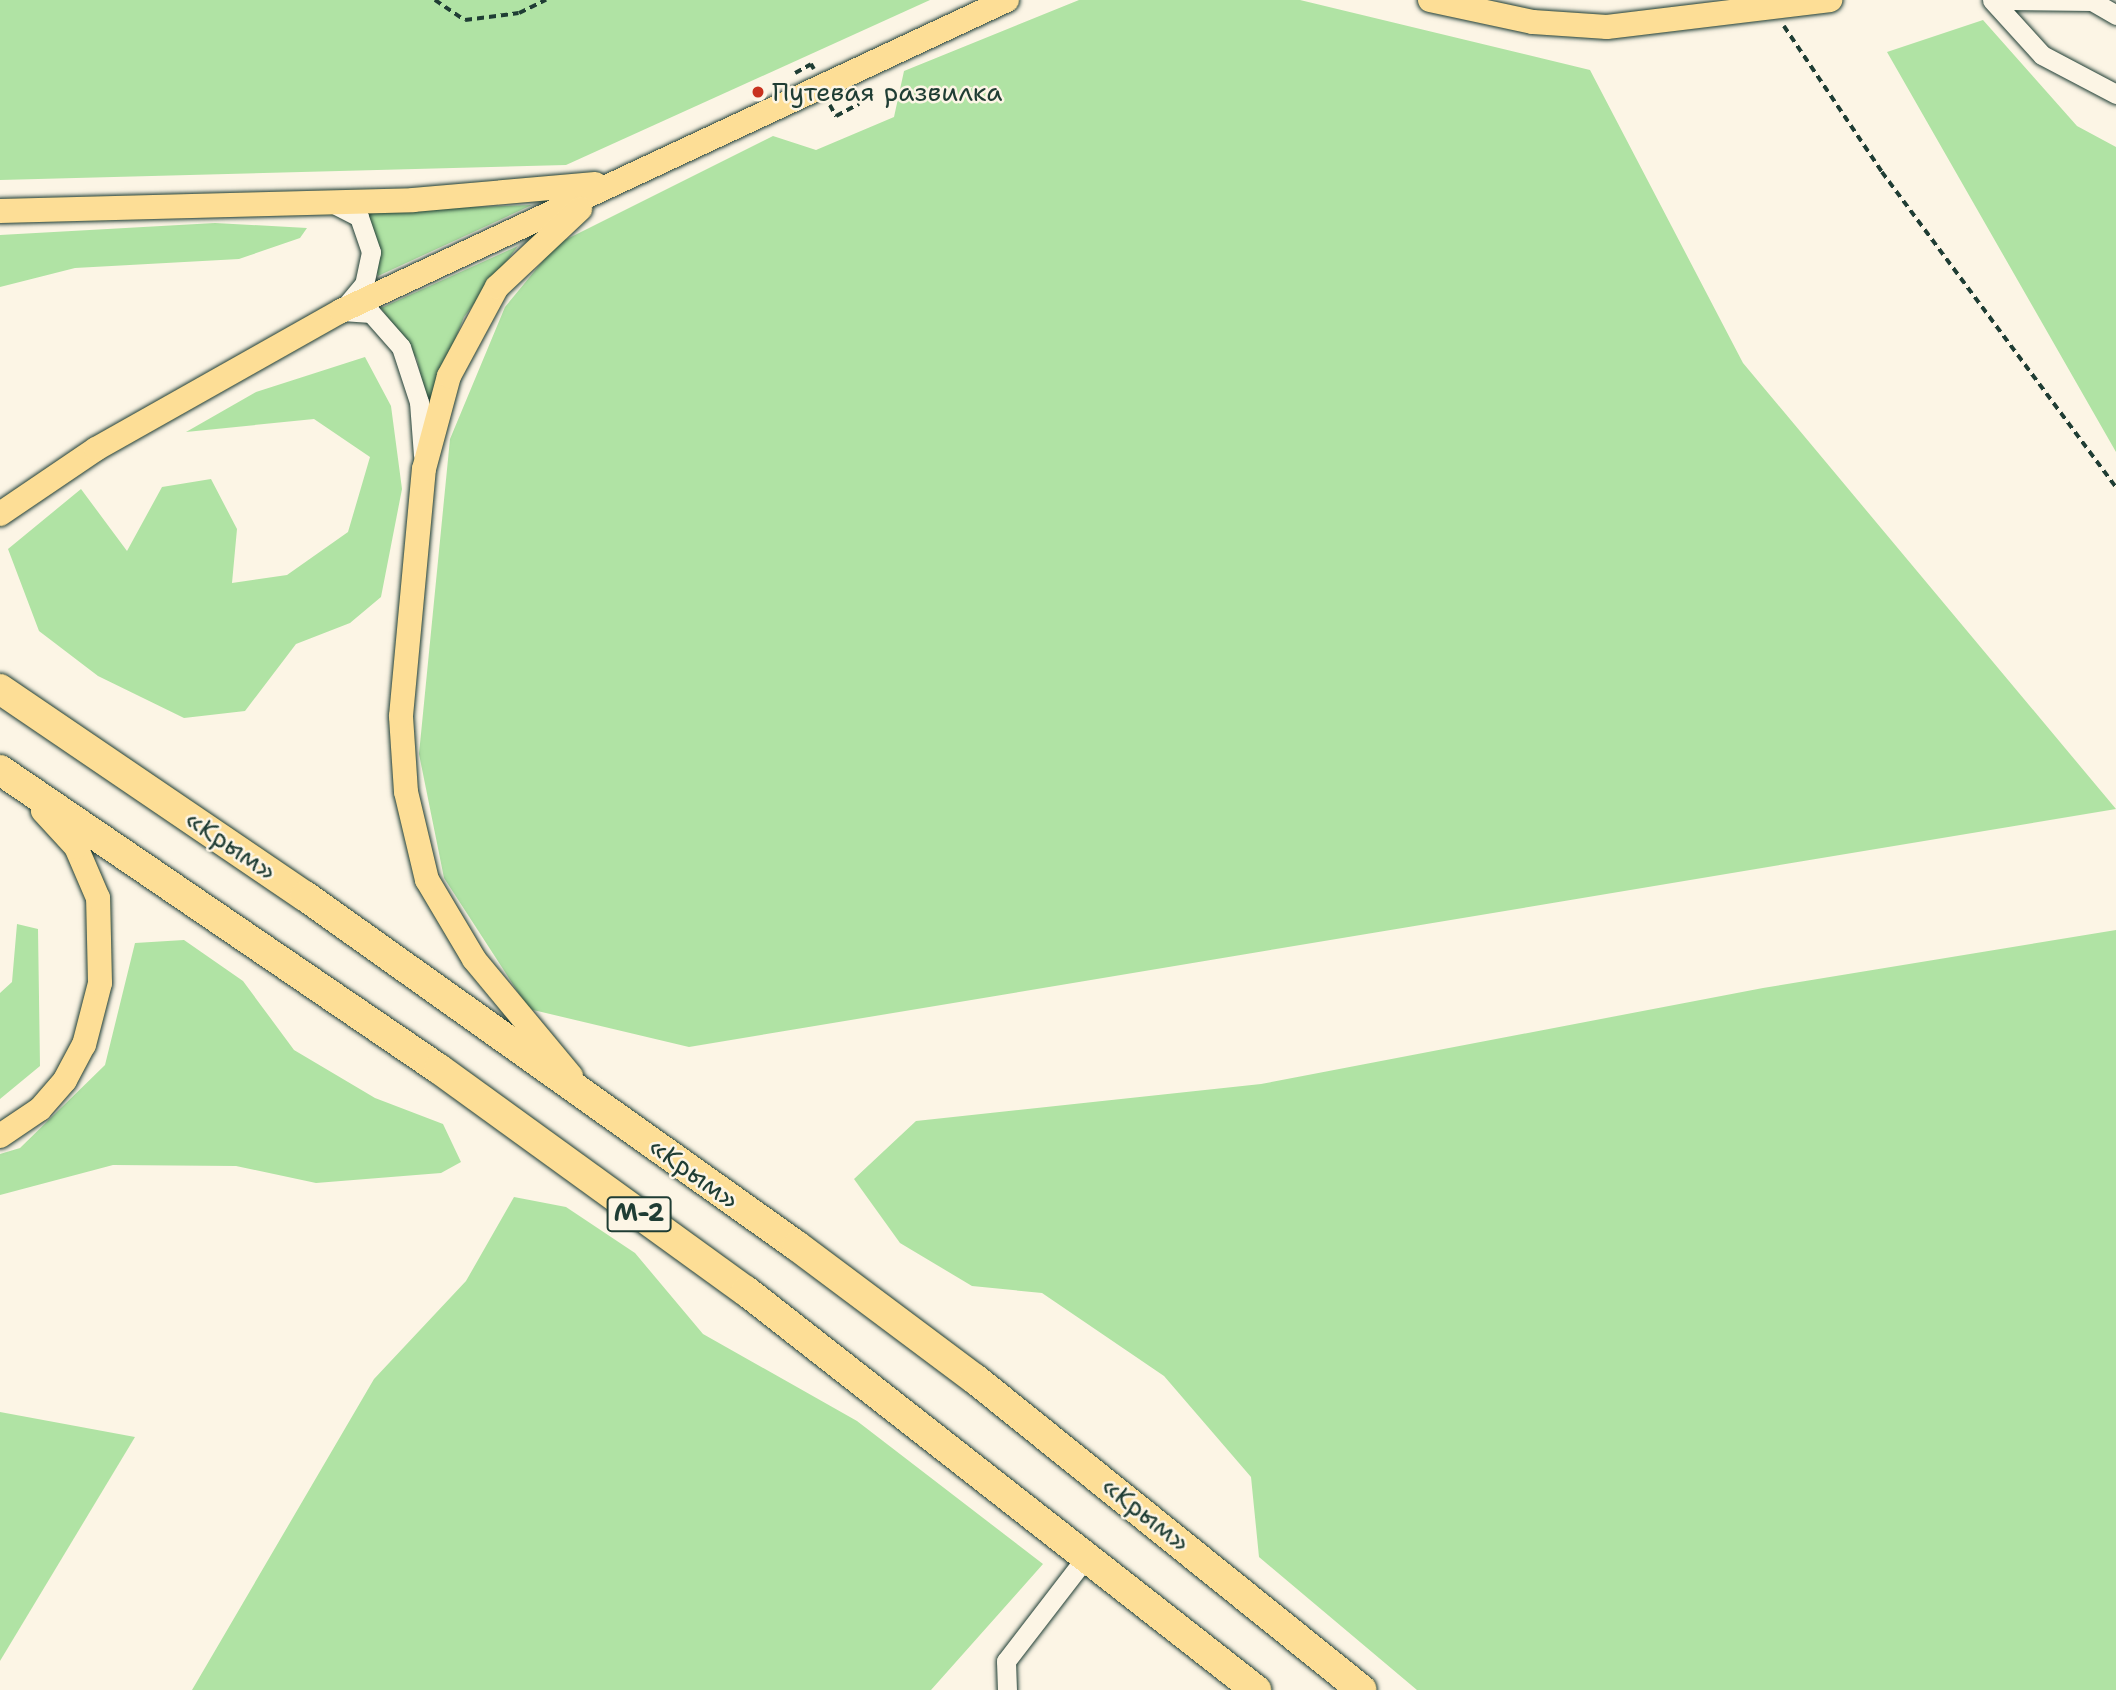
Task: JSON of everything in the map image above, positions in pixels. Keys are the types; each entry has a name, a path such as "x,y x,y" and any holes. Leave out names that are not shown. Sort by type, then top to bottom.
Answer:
{"highway":[{"name":"«Крым»","path":"0,689 589,1098 975,1379 1362,1690"},
{"name":"М-2","path":"0,772 439,1069 746,1291 1256,1690"}],"main road":[{"path":"0,514 107,443 341,311 1007,0"},
{"path":"1430,0 1571,26 1774,11 1830,0"},
{"path":"0,211 323,201 617,181"},
{"path":"589,1098 458,936 415,840 402,752 402,671 424,469 449,376 487,302 542,241 617,181"},
{"path":"0,772 76,847 98,898 103,939 96,1006 74,1066 49,1101 0,1136"}],"street":[{"path":"1992,0 2042,55 2116,94"},
{"path":"2006,0 2093,1 2116,15"},
{"path":"323,201 352,211 369,238 368,275 341,311"},
{"path":"341,311 371,313 401,347 419,402 424,469"},
{"path":"1007,1690 1006,1661 1087,1556"}],"path":[{"path":"435,0 465,20 519,13 545,0"},
{"path":"1774,11 1882,172 2116,487"}],"green space":[{"path":"0,0 930,0 566,165 0,180"},
{"path":"1079,0 1300,0 1590,70 1743,363 2116,809 689,1047 529,1009 444,878 419,754 450,439 505,307 557,244 773,136 816,150 894,117 904,71"},
{"path":"1983,20 2077,126 2116,147 2116,452 1887,52"},
{"path":"532,205 378,276 362,211"},
{"path":"215,223 307,228 300,238 239,259 75,268 0,287 0,235"},
{"path":"518,246 464,317 428,408 417,359 381,308"},
{"path":"365,357 391,406 402,489 381,597 350,623 296,644 245,711 184,718 98,676 39,631 8,549 81,489 127,551 162,487 211,479 237,529 232,583 287,575 348,532 370,457 314,419 186,432 256,392"},
{"path":"17,924 38,929 40,1066 0,1099 0,993 12,982"},
{"path":"2116,930 2116,1690 1417,1690 1259,1557 1251,1477 1164,1376 1042,1293 972,1286 900,1243 854,1179 916,1121 1261,1084 1763,988"},
{"path":"184,940 243,981 294,1050 375,1098 443,1124 461,1162 441,1173 316,1183 236,1166 113,1165 0,1195 0,1154 20,1148 105,1065 135,943"},
{"path":"514,1197 566,1207 635,1253 703,1334 857,1421 1043,1564 931,1690 192,1690 374,1379 466,1281"},
{"path":"0,1412 135,1437 0,1661"}],"place":[{"name":"Путевая развилка","path":"758,92"}]}
